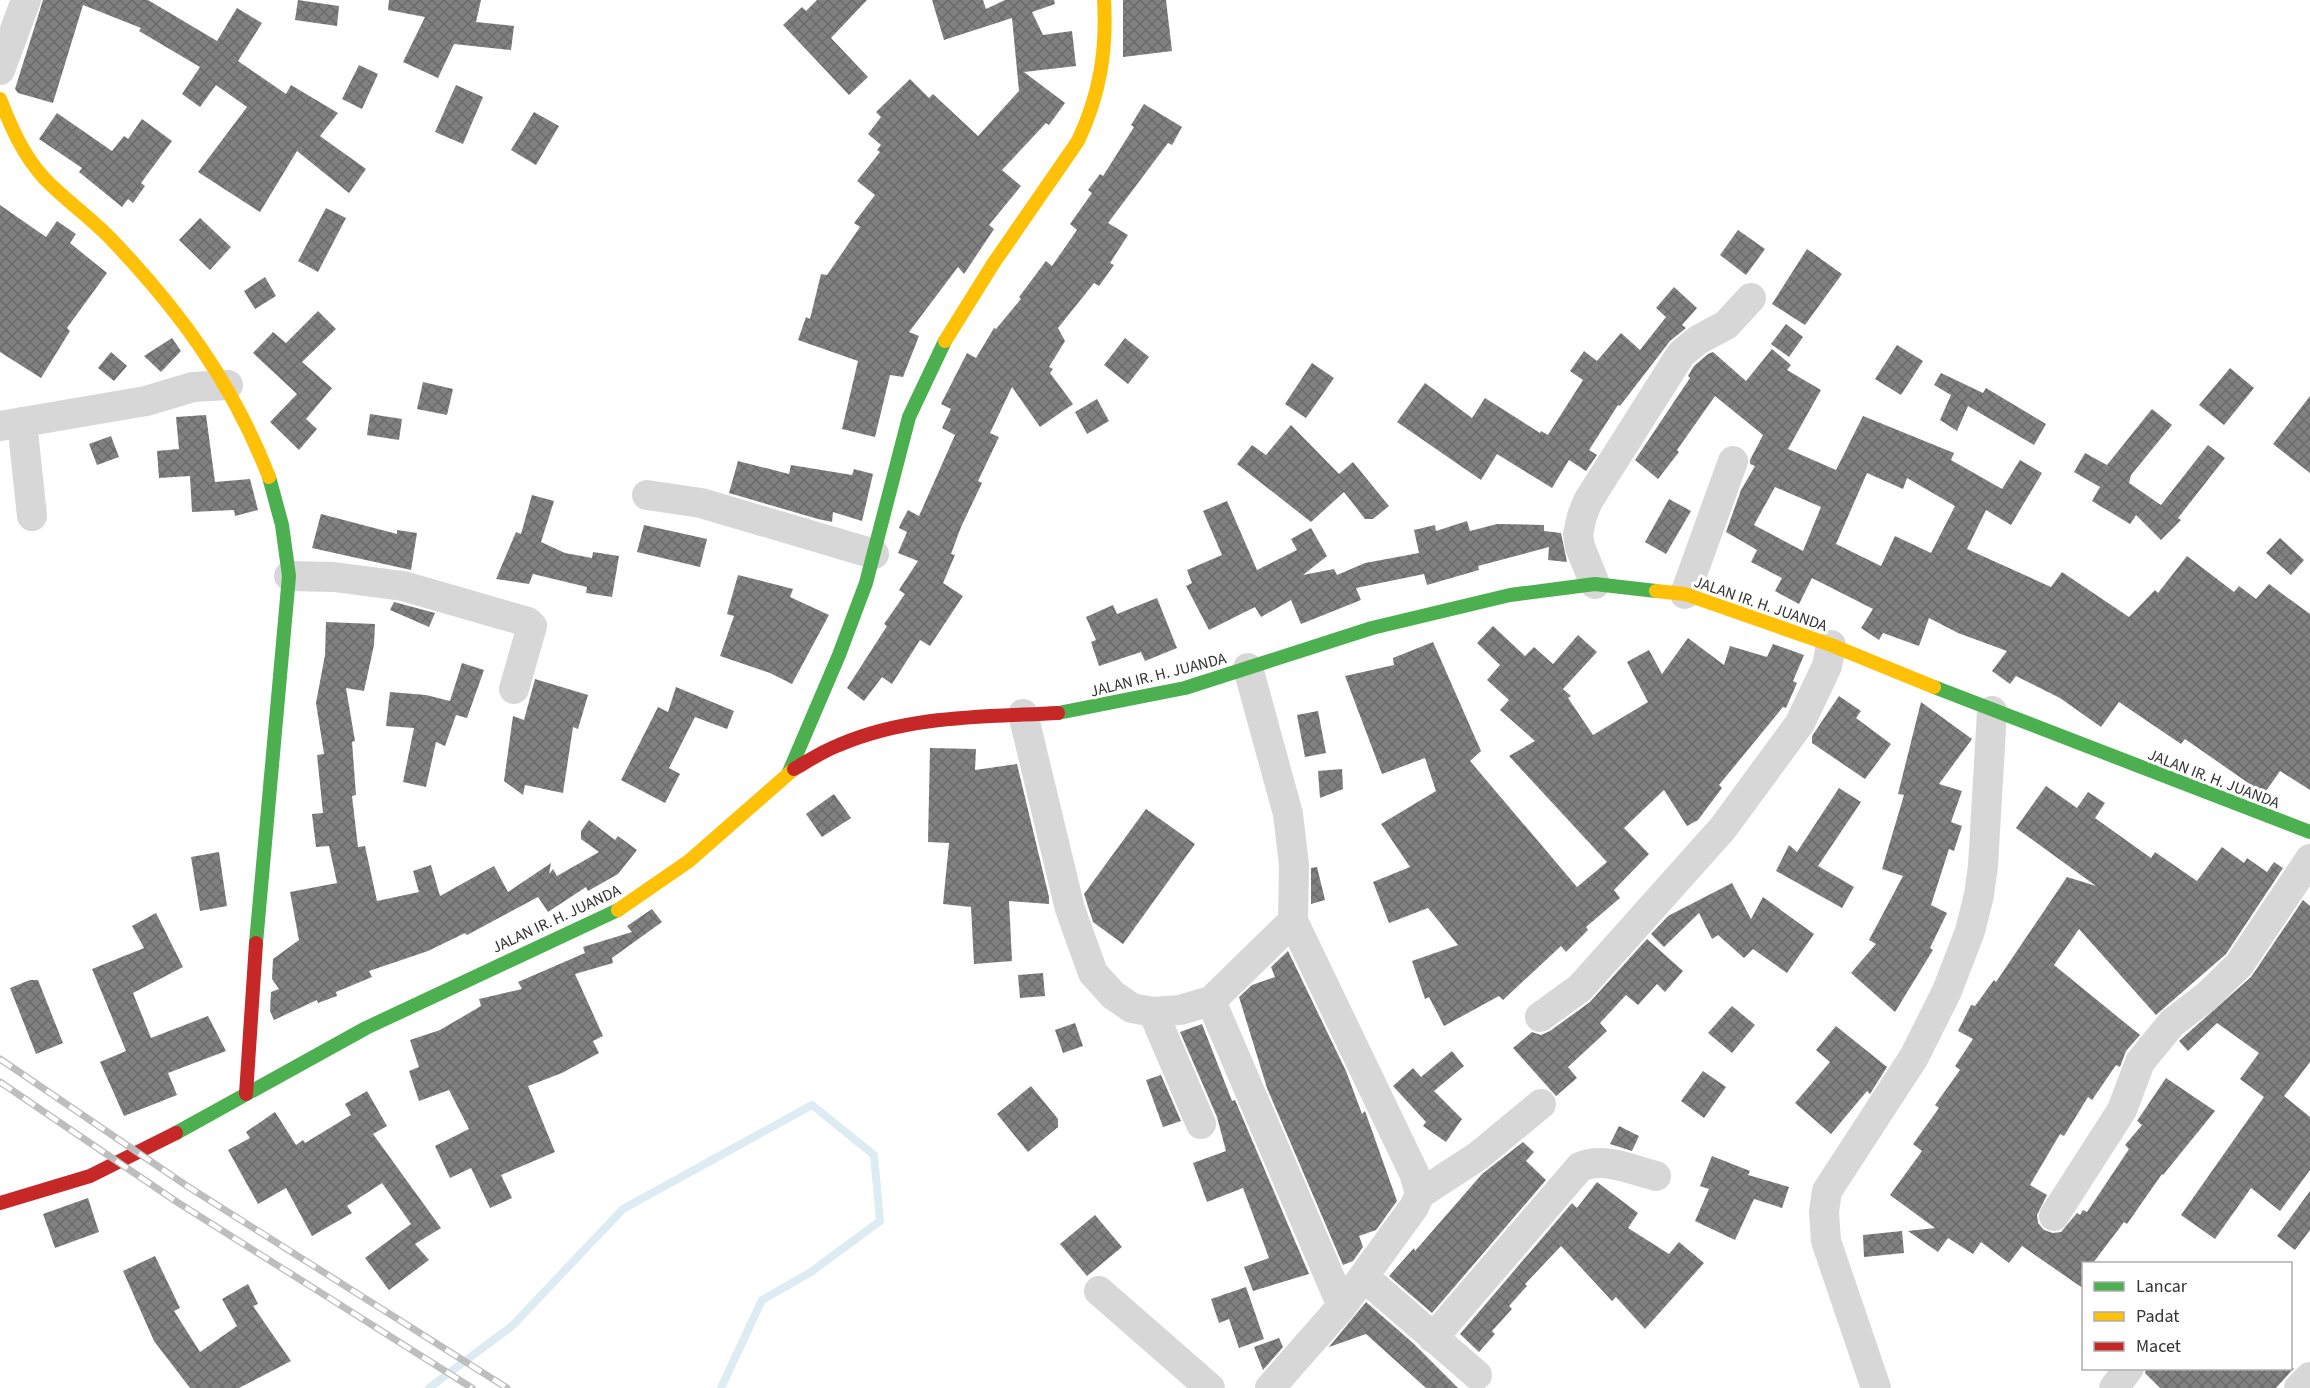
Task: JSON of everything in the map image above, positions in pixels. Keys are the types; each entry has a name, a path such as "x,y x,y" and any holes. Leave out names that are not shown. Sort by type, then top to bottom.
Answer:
{"street":[{"path":"0,70 26,0"},
{"path":"789,772 855,615 874,554 906,428 932,364 965,309 1078,141 1090,117 1102,81 1107,38 1104,0"},
{"path":"0,99 11,126 36,168 80,208 148,279 186,323 228,385 257,442 273,482 285,533 289,576 259,888 246,1094"},
{"path":"1595,584 1580,547 1578,534 1588,501 1681,354 1698,340 1726,325 1751,298"},
{"path":"32,516 11,424 146,401 193,387 228,385"},
{"path":"1685,594 1733,461"},
{"path":"647,495 701,503 874,554"},
{"path":"289,576 334,577 403,586 528,622 532,626 514,689"},
{"name":"JALAN IR. H. JUANDA","path":"7,1202 90,1176 423,999 619,909 689,861 789,772 838,746 892,727 935,719 1059,713 1129,701 1248,668 1382,626 1510,595 1595,584 1685,594 1831,645 1992,711 2310,832"},
{"path":"1540,1017 1580,988 1722,828 1800,723 1827,666 1831,645"},
{"path":"1248,668 1288,814 1294,865 1293,921 1414,1173 1420,1194"},
{"path":"1876,1388 1826,1241 1824,1212 1827,1191 1914,1058 1947,990 1970,931 1983,866 1992,711"},
{"path":"1023,714 1070,909 1093,973 1113,995 1132,1008 1153,1012 1180,1010 1211,1001 1293,921"},
{"path":"2054,1216 2122,1110 2140,1062 2172,1023 2207,996 2239,964 2310,858"},
{"path":"1211,1001 1342,1306"},
{"path":"1153,1012 1201,1124"},
{"path":"1270,1388 1342,1306 1414,1207 1420,1194 1478,1156 1541,1104"},
{"path":"1433,1338 1580,1167 1591,1162 1656,1176"},
{"path":"1364,1277 1477,1375"},
{"path":"1099,1291 1210,1388"},
{"path":"2114,1388 2128,1370"},
{"path":"2299,1388 2310,1377"}],"building":[{"path":"43,0 148,0 217,41 237,8 262,23 238,61 286,94 291,85 338,113 320,136 366,169 349,193 297,151 260,212 198,172 247,107 216,85 200,107 182,94 200,67 139,31 141,28 83,5 53,103 18,93 15,89"},
{"path":"298,0 339,6 337,26 295,20"},
{"path":"389,0 481,0 476,22 514,26 511,50 454,44 438,78 403,62 425,17 388,10"},
{"path":"817,0 867,0 831,38 868,77 849,95 783,25 802,7 806,11"},
{"path":"932,0 983,0 986,9 1005,0 1054,0 1055,4 1032,12 1043,35 1072,31 1076,66 1024,72 1065,103 1049,125 1046,123 1002,170 1021,186 989,225 994,229 964,274 958,267 909,332 919,336 903,377 890,375 875,437 842,429 858,361 798,340 806,317 810,319 821,274 827,275 860,227 854,223 875,195 857,181 880,152 877,150 881,145 868,134 881,117 876,112 910,79 929,98 933,94 978,136 1019,91 1012,18 944,40"},
{"path":"1123,0 1166,0 1172,51 1123,57"},
{"path":"359,65 378,74 362,109 342,99"},
{"path":"456,85 483,97 463,144 435,132"},
{"path":"1144,104 1182,127 1172,145 1168,143 1108,223 1128,235 1110,263 1114,265 1099,286 1094,283 1058,328 1065,341 1049,367 1053,369 1050,373 1073,404 1040,427 1012,387 990,433 999,437 978,481 982,483 961,527 951,554 955,555 943,583 963,596 930,646 920,640 892,684 882,677 864,701 847,688 887,626 884,624 905,594 899,590 918,561 898,553 907,532 899,528 900,525 908,510 919,516 955,435 942,428 951,409 941,404 967,353 976,358 994,328 996,329 1021,299 1019,297 1046,261 1052,266 1077,230 1070,224 1092,193 1088,190 1100,174 1103,176 1134,127 1131,125"},
{"path":"534,112 559,126 536,165 511,150"},
{"path":"57,113 112,151 124,136 128,139 142,119 172,141 141,183 145,186 133,203 128,199 122,207 79,172 82,168 39,139"},
{"path":"0,205 46,237 57,221 76,234 70,243 107,273 67,328 70,331 41,378 0,352"},
{"path":"326,208 346,218 318,272 298,261"},
{"path":"200,218 231,247 210,270 179,240"},
{"path":"1738,230 1765,249 1746,275 1720,255"},
{"path":"1807,249 1842,274 1805,325 1772,304"},
{"path":"265,277 276,296 255,309 244,291"},
{"path":"1674,287 1697,308 1682,325 1686,328 1670,341 1620,406 1618,405 1589,450 1597,455 1586,471 1569,460 1552,488 1497,454 1481,480 1397,422 1425,383 1472,418 1485,398 1540,433 1541,431 1548,435 1583,380 1570,371 1584,351 1597,361 1621,333 1640,350 1666,317 1656,308"},
{"path":"318,311 336,329 302,362 332,388 306,419 317,429 299,450 270,422 297,394 253,353 273,332 286,343"},
{"path":"1786,324 1803,337 1789,357 1771,344"},
{"path":"172,338 181,351 161,372 144,356"},
{"path":"1125,338 1149,357 1128,384 1104,365"},
{"path":"1897,345 1923,361 1901,395 1875,379"},
{"path":"1772,349 1791,365 1787,370 1821,390 1788,449 1836,470 1863,416 1954,453 1951,460 2002,489 2020,460 2042,473 2011,525 1986,510 1967,549 2051,587 2062,572 2129,617 2155,590 2158,593 2187,556 2234,592 2239,586 2256,599 2269,584 2310,614 2310,790 2280,771 2264,794 2185,739 2181,744 2119,702 2101,727 2060,698 2016,676 2010,684 1992,671 2007,651 1958,633 1929,618 1919,646 1883,633 1879,640 1861,628 1873,609 1812,578 1799,604 1775,591 1782,578 1751,562 1757,550 1726,532 1741,490 1755,466 1750,464 1750,460 1763,435 1715,396 1677,450 1679,452 1658,479 1635,460 1690,378 1688,376 1694,366 1708,354 1713,352 1746,381","holes":["1867,473 1903,489 1907,478 1955,506 1931,553 1895,536 1881,566 1836,544","1775,487 1821,507 1803,551 1754,525"]},
{"path":"111,352 127,366 114,381 98,368"},
{"path":"1312,363 1334,378 1306,418 1285,404"},
{"path":"2230,368 2254,388 2224,425 2199,405"},
{"path":"1941,373 1983,393 1986,388 2046,424 2034,445 1968,406 1957,431 1940,420 1951,395 1934,385"},
{"path":"423,382 453,389 447,415 417,409"},
{"path":"2310,396 2310,473 2273,444"},
{"path":"1097,399 1109,421 1087,434 1075,412"},
{"path":"2152,409 2172,425 2131,475 2129,483 2161,505 2208,445 2225,458 2178,518 2181,520 2161,540 2136,515 2130,524 2092,501 2100,487 2074,472 2085,453 2107,465"},
{"path":"370,414 402,419 399,440 367,435"},
{"path":"206,415 215,482 250,479 258,510 235,516 234,510 192,512 190,476 159,478 157,451 179,449 176,417"},
{"path":"1291,425 1339,474 1353,462 1389,506 1373,519 1365,519 1344,492 1311,522 1237,464 1252,445 1266,455"},
{"path":"111,436 119,457 97,465 89,444"},
{"path":"738,461 789,474 791,465 852,475 854,469 873,474 862,521 833,512 832,522 729,493"},
{"path":"532,495 554,501 541,542 565,553 592,558 593,552 619,556 612,597 586,593 587,587 533,574 529,584 496,579 516,532 521,534"},
{"path":"1669,499 1691,511 1666,554 1645,542"},
{"path":"1227,501 1257,570 1297,550 1291,539 1311,528 1327,556 1303,575 1334,569 1337,575 1365,563 1419,553 1414,530 1435,525 1436,531 1467,521 1470,531 1497,524 1544,525 1544,531 1561,533 1567,562 1548,560 1549,547 1478,566 1479,570 1427,585 1424,574 1356,588 1361,600 1301,624 1291,600 1261,617 1255,607 1209,630 1186,586 1192,583 1187,570 1222,555 1203,511"},
{"path":"321,514 397,534 397,530 417,533 411,570 312,548"},
{"path":"644,525 707,539 700,567 637,552"},
{"path":"2280,538 2304,560 2291,575 2266,553"},
{"path":"738,575 793,589 790,597 829,615 792,684 770,673 720,656 734,616 727,614"},
{"path":"1157,598 1177,648 1145,661 1141,652 1099,666 1091,642 1096,640 1086,617 1113,605 1117,614"},
{"path":"394,602 435,613 429,627 390,610"},
{"path":"326,622 375,624 374,645 364,691 346,688 355,741 352,742 356,795 352,796 358,847 365,846 377,901 419,892 413,871 431,865 440,896 494,866 508,892 551,863 549,874 553,869 557,876 599,852 581,839 581,831 589,820 615,840 618,836 637,850 618,874 588,891 586,887 548,912 538,897 467,935 465,933 428,951 369,971 372,977 336,992 337,996 318,1003 317,1000 274,1020 270,1011 271,992 279,989 272,979 273,959 299,940 290,892 337,883 329,846 316,847 312,814 323,813 317,755 324,754 316,703 325,655"},
{"path":"1493,626 1525,656 1534,647 1553,664 1578,635 1597,652 1563,689 1571,696 1568,698 1593,735 1648,702 1627,662 1649,650 1662,674 1688,638 1724,665 1730,646 1767,657 1773,644 1804,655 1793,681 1797,683 1786,708 1783,707 1719,785 1722,788 1698,820 1687,826 1664,790 1624,828 1649,854 1614,890 1620,898 1586,927 1588,930 1566,952 1561,946 1503,1000 1499,996 1444,1026 1429,997 1425,999 1412,961 1458,945 1428,908 1389,923 1373,882 1410,867 1381,824 1436,791 1425,758 1382,774 1345,676 1394,665 1393,658 1433,642 1481,751 1470,761 1577,887 1607,862 1509,756 1535,741 1500,710 1509,700 1487,680 1500,665 1477,643"},
{"path":"462,663 484,670 467,718 456,715 445,746 436,742 426,787 403,782 414,728 386,726 390,692 426,695 450,701"},
{"path":"535,679 588,695 578,729 573,727 563,793 525,785 523,795 504,781 513,716 524,720"},
{"path":"676,687 734,711 727,729 695,717 669,768 680,774 665,803 621,780 658,707 668,712"},
{"path":"1839,696 1861,711 1856,718 1891,744 1865,779 1812,743 1812,736"},
{"path":"1921,702 1972,739 1939,784 1962,791 1951,822 1962,826 1954,851 1949,849 1931,905 1947,913 1930,948 1933,950 1895,1012 1851,973 1876,944 1869,940 1903,876 1882,869 1904,795 1898,794"},
{"path":"1318,711 1326,753 1305,757 1297,715"},
{"path":"930,748 976,749 975,770 1017,764 1049,904 1009,901 1012,961 974,964 971,907 943,904 949,843 928,842"},
{"path":"1342,769 1343,789 1320,798 1318,771"},
{"path":"2046,786 2077,808 2088,792 2105,803 2095,818 2151,858 2155,852 2197,881 2222,847 2244,863 2247,858 2267,872 2274,862 2283,868 2226,954 2156,1015 2079,929 2054,965 2140,1035 2126,1051 2120,1067 2116,1065 2092,1100 2088,1097 2064,1136 2060,1134 2030,1185 2047,1195 2037,1215 2038,1223 2044,1230 2053,1233 2061,1232 2077,1213 2080,1215 2083,1210 2087,1212 2129,1149 2125,1145 2142,1125 2137,1121 2166,1078 2215,1111 2162,1174 2127,1224 2124,1222 2094,1262 2082,1262 2082,1288 2022,1246 2009,1263 1981,1242 1973,1254 1948,1238 1938,1252 1908,1231 1935,1228 1890,1195 1922,1151 1913,1144 1939,1108 1935,1105 1960,1070 1955,1066 1973,1039 1958,1031 1971,1005 1975,1006 1994,980 1996,982 2067,877 2096,886 2016,828"},
{"path":"1839,788 1861,802 1818,866 1854,887 1842,908 1776,871 1789,845 1797,852"},
{"path":"834,794 851,818 822,837 806,814"},
{"path":"1146,809 1195,844 1123,944 1093,922 1084,894"},
{"path":"219,852 227,906 200,911 191,857"},
{"path":"1317,867 1325,900 1311,904 1311,868"},
{"path":"1732,883 1751,919 1763,897 1814,934 1787,973 1753,949 1744,958 1718,935 1712,939 1699,913 1664,947 1651,934 1668,916"},
{"path":"2303,900 2310,906 2310,1062 2284,1096 2310,1117 2310,1170 2280,1211 2251,1188 2215,1239 2181,1215 2264,1097 2240,1079 2259,1053 2217,1023 2188,1051 2179,1041 2251,977"},
{"path":"652,909 662,922 612,958 613,963 575,974 603,1036 593,1041 599,1053 562,1073 528,1086 555,1152 501,1175 512,1198 490,1208 471,1168 450,1178 435,1146 469,1129 449,1090 419,1101 409,1071 419,1067 410,1040 440,1030 481,1006 479,999 522,989 518,982 585,953 583,947 632,932 627,926"},
{"path":"156,913 183,967 133,993 151,1038 208,1016 226,1051 168,1073 177,1095 124,1116 100,1062 126,1051 92,969 144,948 132,926"},
{"path":"1647,939 1683,971 1665,992 1657,984 1638,1005 1626,995 1600,1023 1607,1031 1568,1067 1577,1078 1556,1096 1513,1048 1532,1032 1541,1035 1550,1031 1590,1002"},
{"path":"1288,951 1346,1071 1362,1114 1365,1111 1397,1201 1376,1230 1359,1236 1363,1247 1353,1261 1343,1265 1267,1088 1239,997 1252,985 1275,977 1271,967"},
{"path":"1043,973 1045,996 1020,998 1018,975"},
{"path":"30,980 38,980 63,1043 36,1054 10,988"},
{"path":"1732,1006 1755,1025 1732,1053 1708,1033"},
{"path":"1075,1023 1083,1046 1063,1053 1055,1030"},
{"path":"1202,1024 1232,1101 1235,1100 1309,1274 1253,1291 1244,1267 1269,1258 1243,1188 1207,1202 1193,1163 1226,1151 1217,1117 1180,1032"},
{"path":"1836,1026 1887,1067 1870,1094 1867,1091 1831,1134 1795,1103 1830,1062 1816,1050"},
{"path":"1452,1051 1464,1066 1434,1091 1462,1119 1446,1142 1423,1126 1426,1122 1393,1086 1413,1068 1421,1077"},
{"path":"1703,1071 1726,1087 1704,1118 1681,1101"},
{"path":"1161,1075 1181,1121 1163,1127 1146,1080"},
{"path":"1031,1086 1058,1119 1058,1127 1028,1152 997,1114"},
{"path":"367,1091 387,1126 373,1134 441,1228 415,1244 429,1260 389,1290 365,1258 411,1224 382,1183 347,1206 352,1213 312,1236 286,1188 258,1204 228,1150 250,1138 246,1132 275,1112 296,1145 303,1140 305,1143 351,1115 345,1104"},
{"path":"1619,1126 1639,1136 1632,1151 1610,1144"},
{"path":"1523,1142 1534,1152 1526,1161 1546,1180 1432,1313 1389,1276 1414,1248 1415,1251 1482,1174"},
{"path":"1712,1156 1750,1171 1748,1175 1789,1187 1782,1208 1754,1199 1735,1240 1695,1221 1709,1189 1700,1186"},
{"path":"1597,1182 1638,1213 1628,1228 1669,1254 1679,1242 1704,1263 1645,1329 1616,1297 1612,1301 1561,1246 1525,1284 1527,1286 1509,1306 1512,1309 1492,1331 1495,1334 1479,1352 1460,1334 1572,1203 1577,1208"},
{"path":"2310,1191 2310,1230 2295,1250 2277,1236"},
{"path":"88,1198 99,1232 55,1248 43,1214"},
{"path":"1095,1215 1122,1247 1087,1276 1060,1244"},
{"path":"1902,1231 1904,1253 1864,1257 1863,1235"},
{"path":"155,1256 180,1308 174,1311 200,1352 237,1326 222,1299 248,1284 258,1304 253,1306 291,1361 239,1388 190,1388 154,1341 123,1271"},
{"path":"1246,1287 1264,1339 1239,1348 1229,1319 1219,1323 1211,1299"},
{"path":"1366,1302 1413,1343 1458,1388 1426,1388 1366,1334 1329,1347"},
{"path":"1279,1338 1283,1347 1263,1370 1254,1347"},
{"path":"2294,1368 2276,1388 2160,1388 2145,1373 2146,1370 2292,1370"}],"waterway":[{"path":"429,1388 512,1326 623,1209 812,1105 874,1155 880,1221 811,1272 762,1300 721,1388"}],"railway":[{"path":"0,1059 187,1186 507,1388"},
{"path":"0,1082 177,1202 472,1388"}],"traffic: fast":[{"path":"789,772 839,655 866,583 909,417 945,341"},
{"path":"256,943 289,576 282,525 269,477"},
{"path":"1058,713 1185,688 1372,628 1510,595 1595,584 1656,591"},
{"path":"1934,687 2310,832"},
{"path":"176,1133 366,1028 618,910"}],"traffic: slow":[{"path":"945,341 993,264 1078,141 1086,124 1097,89 1103,55 1104,0"},
{"path":"0,99 18,140 44,178 103,231 160,293 182,321 239,411 269,477"},
{"path":"1656,591 1685,594 1831,645 1934,687"},
{"path":"618,910 689,861 794,769"}],"traffic: jam":[{"path":"794,769 833,747 892,728 947,719 1058,713"},
{"path":"246,1094 256,943"},
{"path":"0,1203 90,1176 176,1133"}]}
